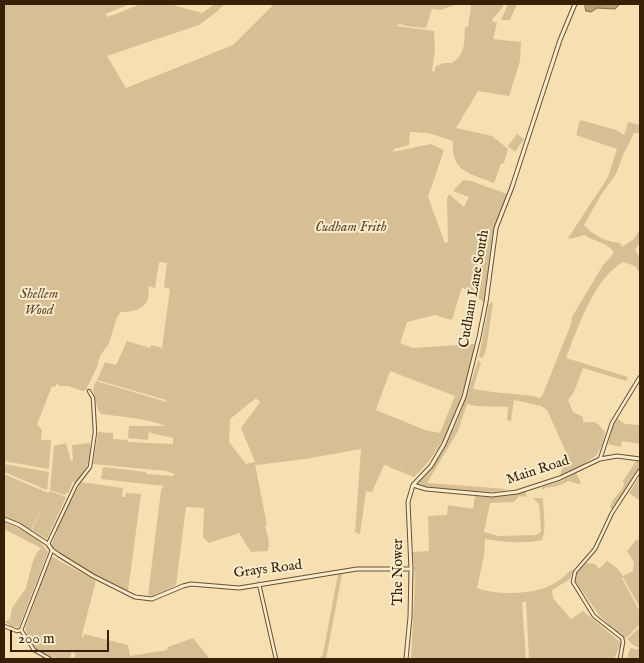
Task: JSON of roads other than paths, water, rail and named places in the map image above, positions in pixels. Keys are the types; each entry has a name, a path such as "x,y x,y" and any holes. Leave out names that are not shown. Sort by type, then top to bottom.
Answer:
{"street":[{"name":"Cudham Lane South","path":"413,485 431,466 444,444 464,397 486,302 496,228 512,186 560,40 575,4"},
{"path":"600,459 612,423 640,377"},
{"path":"48,544 76,486 90,466 95,432 90,391"},
{"name":"Main Road","path":"413,485 426,490 492,495 517,492 560,478 600,459 617,456 640,459"},
{"path":"620,659 624,642 622,638 594,616 572,582 574,572 595,549 612,513 640,470"},
{"name":"The Nower","path":"406,659 410,617 411,570 408,502 413,485"},
{"name":"Grays Road","path":"4,519 19,525 48,544 52,550 94,576 135,597 152,599 192,584 239,588 357,569 411,570"},
{"path":"21,630 52,550"},
{"path":"259,584 276,659"},
{"path":"4,626 16,631 21,630"},
{"path":"21,630 34,650 50,659"}],"park label":[{"name":"Cudham Frith","path":"351,228"},
{"name":"Shellem Wood","path":"39,304"}]}
